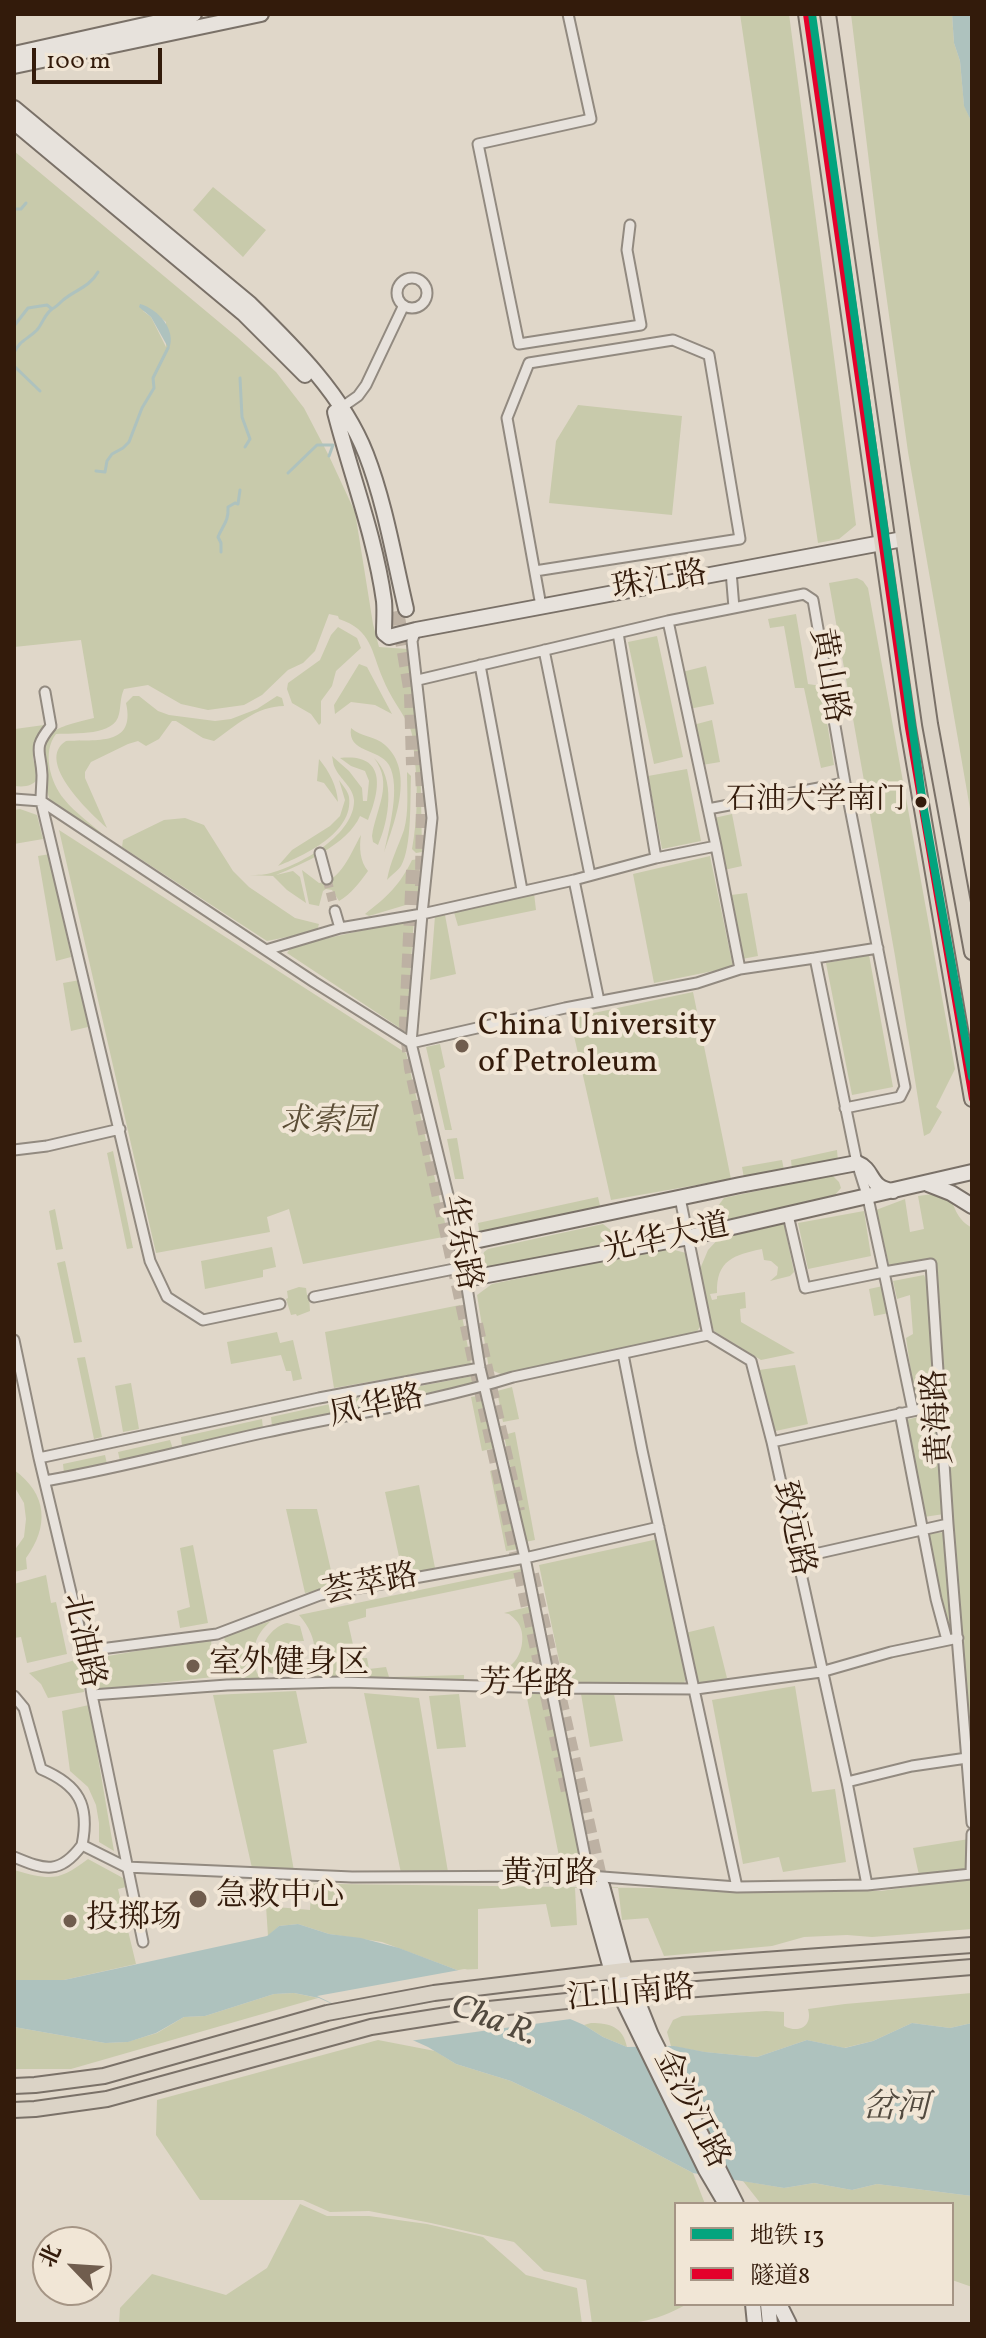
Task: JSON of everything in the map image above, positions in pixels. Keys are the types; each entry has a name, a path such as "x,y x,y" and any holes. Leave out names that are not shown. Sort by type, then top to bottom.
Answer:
{"main road":[{"path":"14,54 194,14"},
{"path":"14,66 261,14"},
{"path":"806,14 908,728 972,1099"},
{"path":"828,14 930,724 972,952"},
{"path":"14,108 250,304 284,337 338,410 351,433 401,610"},
{"path":"14,122 243,313 363,432 375,453 392,515 416,630"},
{"name":"珠江路","path":"338,410 342,442 358,487 373,546 385,606 384,633 391,638 416,630 903,539"},
{"path":"857,1163 867,1169 877,1186 893,1191"},
{"name":"光华大道","path":"460,1244 857,1163"},
{"name":"光华大道","path":"465,1273 689,1237 972,1172"},
{"path":"924,1183 935,1185 972,1206"},
{"name":"金沙江路","path":"593,1883 618,1971 722,2202"},
{"name":"江山南路","path":"14,2086 104,2076 327,2013 434,1993 618,1971 972,1945"},
{"name":"江山南路","path":"14,2110 107,2099 376,2027 479,2010 972,1967"},
{"name":"金沙江路","path":"645,2036 735,2202"},
{"path":"780,2306 789,2324"}],"street":[{"path":"568,14 591,119 478,144 519,344 641,325 627,250 630,225"},
{"path":"338,410 358,396 366,385 403,307"},
{"path":"535,571 740,539 709,355 673,340 529,363 507,418 541,606"},
{"path":"731,571 734,608"},
{"name":"黄山路","path":"418,680 668,621 804,594 813,600 845,783 905,1087 900,1097 845,1108"},
{"path":"668,621 740,969"},
{"name":"华东路","path":"416,630 412,641 432,818 411,1043 460,1244 480,1368 525,1558 593,1883"},
{"path":"618,633 656,858"},
{"path":"544,650 590,875"},
{"path":"480,665 522,890"},
{"path":"45,692 51,726 42,737 37,754 42,771 41,801 150,1261 167,1297 203,1320 280,1304"},
{"path":"708,809 845,783"},
{"path":"14,799 41,801 411,1043 599,1001 697,983 740,969 878,948"},
{"path":"266,950 340,928 422,914 716,846"},
{"path":"320,853 327,879"},
{"path":"574,880 599,1001"},
{"path":"335,911 340,928"},
{"path":"815,958 913,1411"},
{"path":"14,1150 47,1146 120,1129"},
{"path":"680,1198 708,1335"},
{"path":"788,1215 805,1288 884,1272"},
{"name":"黄海路","path":"884,1272 931,1264 948,1524 952,1639 972,1823"},
{"name":"光华大道","path":"314,1297 465,1273"},
{"name":"凤华路","path":"45,1481 111,1469 708,1335"},
{"name":"致远路","path":"708,1335 751,1361 772,1442 867,1885"},
{"name":"北油路","path":"14,1340 85,1651 143,1942"},
{"path":"623,1354 737,1887"},
{"name":"凤华路","path":"39,1458 319,1398 480,1368"},
{"path":"772,1442 940,1405"},
{"path":"900,1413 936,1599 952,1639"},
{"path":"797,1558 948,1524"},
{"name":"荟萃路","path":"85,1651 217,1634 320,1595 525,1558 659,1527"},
{"name":"芳华路","path":"92,1695 227,1685 335,1682 696,1689 821,1672 952,1639"},
{"path":"14,1696 24,1708 41,1769 72,1787 84,1806 86,1826 82,1845 72,1858 57,1868 38,1867 14,1857"},
{"path":"847,1782 912,1766 967,1758"},
{"path":"971,1874 972,1834"},
{"path":"82,1845 126,1867"},
{"name":"黄河路","path":"126,1867 352,1877 737,1887 867,1885 971,1874"}],"green space":[{"path":"740,14 789,14 856,525 839,539 818,543"},
{"path":"851,14 952,14 964,105 972,123 972,820 908,452"},
{"path":"14,151 237,337 276,372 304,408 355,512 379,647 408,649 420,737 422,852 416,853 412,849 417,788 411,731 386,686 364,635 338,616 329,614 315,651 303,663 288,670 262,695 244,705 208,710 181,704 148,685 124,689 119,714 110,726 93,732 56,734 49,749 55,784 68,804 107,838 51,802 43,770 42,756 48,737 62,727 94,718 81,640 14,647","holes":["143,311 156,314 166,322 166,347 151,317"]},
{"path":"213,187 266,230 243,257 193,210"},
{"path":"578,405 682,416 672,515 549,503 556,441"},
{"path":"857,578 868,588 955,1069 936,1107 942,1112 930,1133 924,1136 829,583"},
{"path":"796,614 808,684 821,686 834,765 821,768 804,688 795,688 784,626 770,628 768,619"},
{"path":"338,627 357,638 361,648 336,671 332,686 321,701 319,725 311,714 292,703 288,683 320,660"},
{"path":"657,636 683,757 654,764 628,642"},
{"path":"359,664 367,667 392,714 375,705 351,702 335,714 334,705"},
{"path":"706,666 714,704 689,709 682,672"},
{"path":"133,696 139,696 158,711 169,715 215,721 231,719 257,709 277,696 282,698 284,706 256,713 214,741 172,721 159,739 146,746 138,741 91,762 85,778 107,828 68,787 57,761 58,750 66,741 101,740 119,734 128,717 126,703"},
{"path":"712,720 720,762 702,765 693,725"},
{"path":"44,725 33,749 39,777 28,786 14,786 14,726 15,729"},
{"path":"351,728 385,745 399,768 400,797 384,853 393,808 392,774 384,760 354,742"},
{"path":"332,756 362,788 363,801 367,801 369,781 365,771 340,758 366,761 373,767 376,796 368,820 360,816 335,844 276,875 293,871 300,877 306,903 273,876 249,875 271,873 312,855 337,836 346,824 352,813 353,795 334,767"},
{"path":"374,758 381,766 388,788 385,824 378,845 373,842 372,836 382,796 383,777"},
{"path":"319,759 332,779 338,802 324,783 317,781"},
{"path":"687,769 701,841 662,849 648,776"},
{"path":"407,772 411,776 410,822 405,858 387,880 406,823"},
{"path":"339,780 349,797 344,822 313,849 278,866 292,850 340,816 345,800"},
{"path":"14,810 37,815 43,839 14,844"},
{"path":"732,814 742,866 724,870 714,818"},
{"path":"185,818 204,825 233,871 249,887 295,918 319,924 317,931 267,941 122,847 123,840 164,820"},
{"name":"求索园","path":"59,830 406,1053 448,1236 303,1264 289,1209 267,1217 270,1232 156,1253"},
{"path":"361,835 361,854 368,871 365,875 339,901 332,890 326,889 319,906 309,904 302,870 319,883 327,881 339,872"},
{"path":"50,854 71,957 56,961 38,856"},
{"path":"710,856 733,967 654,983 633,874"},
{"path":"419,859 419,901 369,916 365,914 392,890 412,860"},
{"path":"534,893 536,910 458,926 453,909"},
{"path":"747,893 758,956 742,959 731,895"},
{"path":"445,915 456,974 430,980 435,916"},
{"path":"414,919 406,1032 287,953 292,946"},
{"path":"869,955 893,1087 852,1095 826,963"},
{"path":"80,980 88,1027 71,1031 63,983"},
{"path":"693,992 731,1179 611,1200 570,1018"},
{"path":"440,1044 445,1067 439,1070 452,1130 445,1130 426,1047"},
{"path":"457,1138 464,1179 455,1179 447,1139"},
{"path":"837,1150 838,1161 792,1170 791,1160"},
{"path":"113,1151 133,1248 127,1249 107,1153"},
{"path":"782,1160 784,1170 744,1178 742,1167"},
{"path":"833,1176 839,1182 841,1188 834,1196 728,1219 719,1215 718,1206 724,1198"},
{"path":"933,1194 950,1200 961,1219 972,1228 972,1805 932,1264 890,1269 876,1210 905,1199 910,1232 924,1229 918,1196"},
{"path":"598,1197 601,1210 480,1237 478,1223"},
{"path":"55,1209 63,1249 56,1250 49,1211"},
{"path":"864,1211 871,1256 808,1269 798,1223"},
{"path":"603,1224 613,1232 614,1237 608,1246 491,1269 482,1261 488,1249"},
{"path":"784,1224 794,1272 790,1276 770,1281 777,1275 778,1267 764,1260 762,1249 735,1257 723,1266 717,1293 710,1294 712,1300 717,1296 745,1292 746,1308 740,1309 741,1322 795,1353 761,1360 714,1331 705,1304 700,1269 708,1250 721,1236"},
{"path":"272,1247 276,1267 263,1270 263,1277 205,1289 201,1261"},
{"path":"667,1248 686,1253 701,1325 696,1333 503,1375 489,1369 477,1295 492,1284"},
{"path":"65,1261 82,1342 74,1343 57,1263"},
{"path":"924,1275 936,1393 915,1399 906,1338 913,1334 910,1295 897,1299 893,1281"},
{"path":"883,1286 889,1313 874,1316 869,1289"},
{"path":"306,1288 310,1311 291,1315 287,1291"},
{"path":"460,1305 471,1364 334,1388 325,1332"},
{"path":"277,1332 280,1343 293,1340 302,1379 293,1381 281,1355 231,1364 227,1342"},
{"path":"85,1357 102,1437 94,1439 77,1358"},
{"path":"795,1365 808,1424 771,1432 759,1370"},
{"path":"473,1376 475,1383 374,1404 373,1395"},
{"path":"131,1383 139,1429 123,1432 115,1386"},
{"path":"512,1387 519,1419 503,1422 497,1391"},
{"path":"483,1395 495,1448 482,1451 471,1397"},
{"path":"362,1397 364,1406 272,1426 271,1417"},
{"path":"933,1413 937,1415 944,1514 924,1517 906,1420"},
{"path":"262,1419 263,1429 182,1446 181,1437"},
{"path":"515,1432 535,1540 525,1542 504,1435"},
{"path":"170,1440 173,1449 120,1461 118,1452"},
{"path":"105,1455 107,1464 64,1473 63,1464"},
{"path":"501,1468 518,1549 506,1551 490,1471"},
{"path":"14,1470 25,1479 39,1500 41,1523 39,1535 26,1558 27,1569 14,1572 14,1551 24,1537 26,1519 24,1503 14,1486"},
{"path":"419,1485 435,1568 403,1575 385,1492"},
{"path":"286,1509 317,1509 335,1588 305,1593"},
{"path":"945,1532 952,1624 944,1625 928,1534"},
{"path":"658,1539 688,1675 684,1683 564,1684 539,1565"},
{"path":"193,1545 208,1623 180,1628 177,1611 190,1607 180,1548"},
{"path":"521,1569 521,1577 366,1609 366,1617 348,1622 356,1658 367,1658 369,1669 386,1667 389,1677 464,1675 464,1682 290,1679 308,1667 313,1659 314,1642 299,1615"},
{"path":"46,1575 51,1603 56,1602 67,1654 27,1663 21,1637 14,1638 14,1584"},
{"path":"531,1606 537,1639 537,1664 523,1678 487,1680 487,1673 504,1669 515,1661 522,1645 519,1624 504,1613"},
{"path":"271,1621 257,1638 254,1651 257,1673 267,1681 231,1681 224,1636"},
{"path":"287,1623 300,1626 304,1641 295,1642 285,1650 280,1662 284,1669 276,1675 262,1664 262,1648 272,1632"},
{"path":"714,1626 727,1678 699,1685 685,1633"},
{"path":"211,1638 213,1677 96,1690 91,1659"},
{"path":"79,1659 84,1692 48,1698 41,1684 29,1673"},
{"path":"795,1686 812,1792 835,1789 846,1862 783,1872 779,1857 743,1864 712,1700"},
{"path":"296,1691 307,1743 273,1750 294,1871 252,1868 213,1695"},
{"path":"364,1693 419,1698 448,1872 401,1873"},
{"path":"526,1693 549,1693 584,1872 562,1871"},
{"path":"459,1694 466,1747 437,1749 429,1696"},
{"path":"581,1694 614,1694 623,1741 590,1747"},
{"path":"89,1705 114,1851 99,1842 96,1805 88,1787 70,1771 62,1711"},
{"path":"969,1839 969,1871 919,1875 913,1848"},
{"path":"88,1859 123,1878 126,1887 118,1889 136,1964 64,1980 14,1980 14,1870 53,1877 69,1872"},
{"path":"972,1878 972,1929 872,1937 804,1937 772,1946 664,1956 648,1918 622,1920 618,1888 881,1891"},
{"path":"256,1883 600,1887 575,1888 577,1925 551,1927 546,1904 478,1909 478,1969 457,1970 382,1942 329,1934 298,1924 279,1926 268,1936 266,1906 310,1910 311,1893 258,1890"},
{"path":"294,1993 318,1998 71,2069 14,2069 14,2027 105,2043 127,2042 157,2033 184,2017 205,2016 274,1994"},
{"path":"972,1993 972,2023 950,2028 912,2023 873,2041 844,2048 807,2040 757,2057 671,2046 667,2032 673,2020 682,2016 784,2012 784,2026 800,2029 807,2024 808,2009"},
{"path":"591,2023 615,2028 627,2047 584,2025"},
{"path":"378,2040 435,2051 456,2064 511,2081 581,2114 693,2173 704,2202 674,2202 674,2306 683,2306 641,2322 592,2324 586,2280 544,2271 514,2242 369,2211 330,2212 303,2200 200,2200 156,2135 157,2100"},
{"path":"743,2181 784,2188 814,2183 852,2190 877,2184 972,2196 972,2287 954,2281 954,2202 759,2202"},
{"path":"300,2204 327,2216 369,2216 427,2224 483,2237 526,2275 577,2288 582,2324 119,2324 120,2308 152,2274 226,2295 267,2268"}],"water":[{"path":"952,14 972,14 972,123 964,106"},
{"path":"140,304 153,310 164,321 170,335 169,349 151,317 139,307"},
{"name":"岔河","path":"298,1924 329,1934 399,1948 584,2025 627,2047 674,2046 757,2057 807,2040 845,2048 873,2041 912,2023 950,2028 972,2023 972,2196 877,2184 852,2190 814,2183 784,2188 693,2173 511,2081 456,2064 428,2047 319,1998 294,1993 274,1994 205,2016 184,2017 156,2033 128,2042 105,2043 14,2027 14,1980 64,1980 267,1936 279,1926"}],"pier":[{"path":"465,1969 578,2018 409,2041 317,1996"}],"waterway":[{"path":"14,209 21,209 26,203"},
{"path":"14,326 28,308 47,305 52,309 90,282 98,272"},
{"path":"14,353 52,309"},
{"path":"96,471 105,472 112,454 129,442 168,348"},
{"path":"14,366 40,391"},
{"path":"240,378 242,417 250,439 245,447"},
{"path":"288,473 317,445 333,445 329,456"},
{"path":"221,552 218,537 227,519 228,507 238,504 240,490"}],"tunnel":[{"path":"397,611 411,694 413,765"},
{"path":"421,751 422,886"},
{"path":"413,870 406,1024 411,1068 568,1792"},
{"path":"327,879 335,911"},
{"path":"476,1324 518,1511"},
{"path":"532,1574 602,1886"}],"metro line":[{"name":"13","path":"812,14 923,804 972,1077"}],"transit line":[{"name":"隧道8","path":"806,14 908,728 972,1099"}],"place":[{"name":"石油大学南门","path":"921,802"},
{"name":"China University of Petroleum","path":"462,1046"},
{"name":"室外健身区","path":"193,1666"},
{"name":"急救中心","path":"198,1899"},
{"name":"投掷场","path":"70,1921"}],"water label":[{"name":"Cha R.","path":"493,2023"}]}
